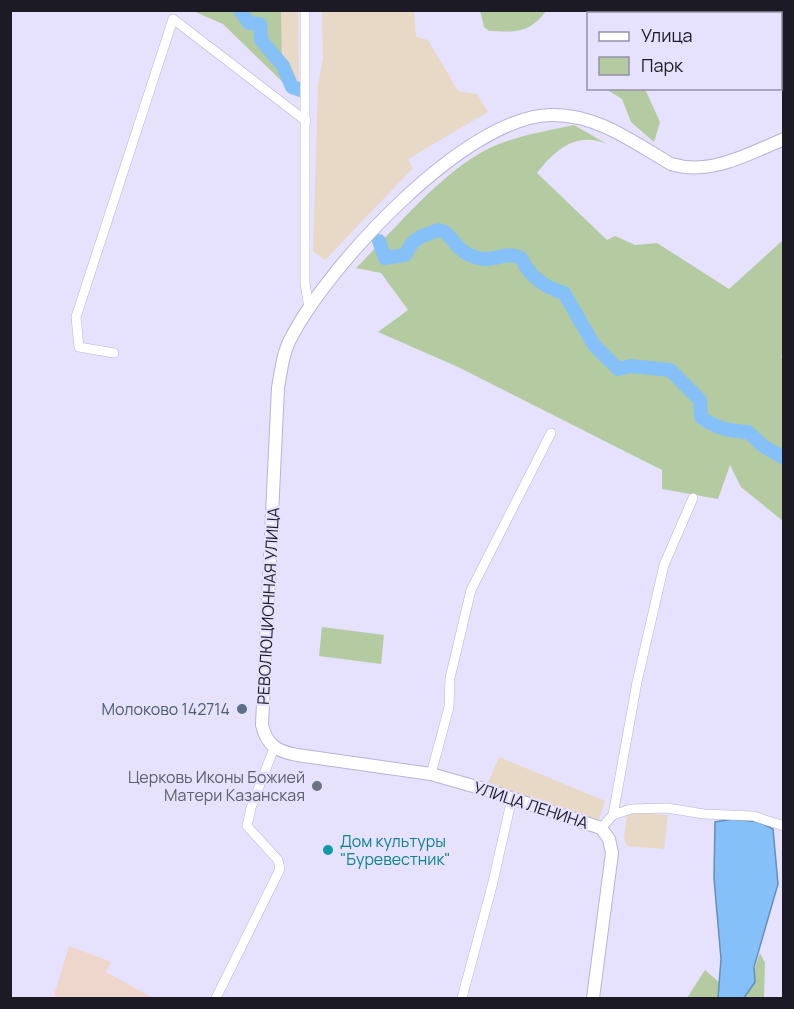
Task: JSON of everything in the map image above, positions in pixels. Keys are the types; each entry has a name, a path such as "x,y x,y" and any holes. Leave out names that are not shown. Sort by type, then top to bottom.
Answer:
{"main road":[{"name":"РЕВОЛЮЦИОННАЯ УЛИЦА","path":"274,748 264,734 262,725 278,388 291,338 309,308 346,260 419,185 480,140 523,122 549,115 572,116 600,123 671,164 683,168 723,164 783,139"},
{"path":"274,748 297,755 431,774"},
{"name":"УЛИЦА ЛЕНИНА","path":"431,774 601,828 609,838 612,853 593,999"}],"street":[{"path":"305,10 305,283 309,308"},
{"path":"114,353 79,347 76,317 173,19 306,121"},
{"path":"431,774 449,706 450,678 471,590 552,433"},
{"path":"613,815 637,681 664,565 693,498"},
{"path":"216,999 280,869 278,860 248,826 250,808 274,748"},
{"path":"462,999 492,886 512,798"},
{"path":"601,828 613,815 632,809 667,808 704,814 753,816 783,826"}],"shaded area":[{"path":"281,11 298,11 299,84 293,84 282,58"},
{"path":"322,11 414,11 416,37 428,40 458,91 477,94 488,112 408,159 413,168 325,260 313,251 318,86 323,58"},
{"path":"499,757 605,801 599,820 487,785"},
{"path":"627,814 668,815 664,849 627,846 624,838"},
{"path":"69,946 111,962 106,972 153,998 59,998 54,995"}],"green space":[{"path":"480,10 546,11 540,19 527,28 506,32 489,31 484,27"},
{"path":"193,11 281,11 282,58 299,98 223,24"},
{"path":"608,90 645,90 660,122 654,142 631,122 622,99"},
{"path":"574,125 607,144 586,140 576,141 559,150 537,173 607,240 615,236 635,245 657,243 729,289 783,240 784,352 781,357 784,359 783,521 741,487 730,465 718,499 662,489 662,470 458,367 378,332 408,310 381,273 356,268 429,193 477,155 512,139"},
{"path":"322,627 384,635 381,664 319,656"},
{"path":"760,953 765,963 764,998 744,998 750,986"},
{"path":"705,970 719,982 718,998 687,998"}],"water":[{"path":"733,819 759,822 773,829 778,884 754,967 755,982 744,998 718,998 721,959 714,878 715,822"}],"waterway":[{"path":"240,10 249,23 260,24 261,40 283,66 292,87 301,90"},
{"path":"379,241 385,258 405,255 417,239 440,230 446,233 461,250 475,257 489,259 511,255 521,258 538,280 564,293 594,345 618,369 631,366 670,370 700,400 701,417 723,428 748,432 763,446 784,458"}],"place":[{"name":"Молоково 142714","path":"242,709"},
{"name":"Церковь Иконы Божией Матери Казанская","path":"317,786"},
{"name":"Дом культуры \"Буревестник\"","path":"328,850"}]}
